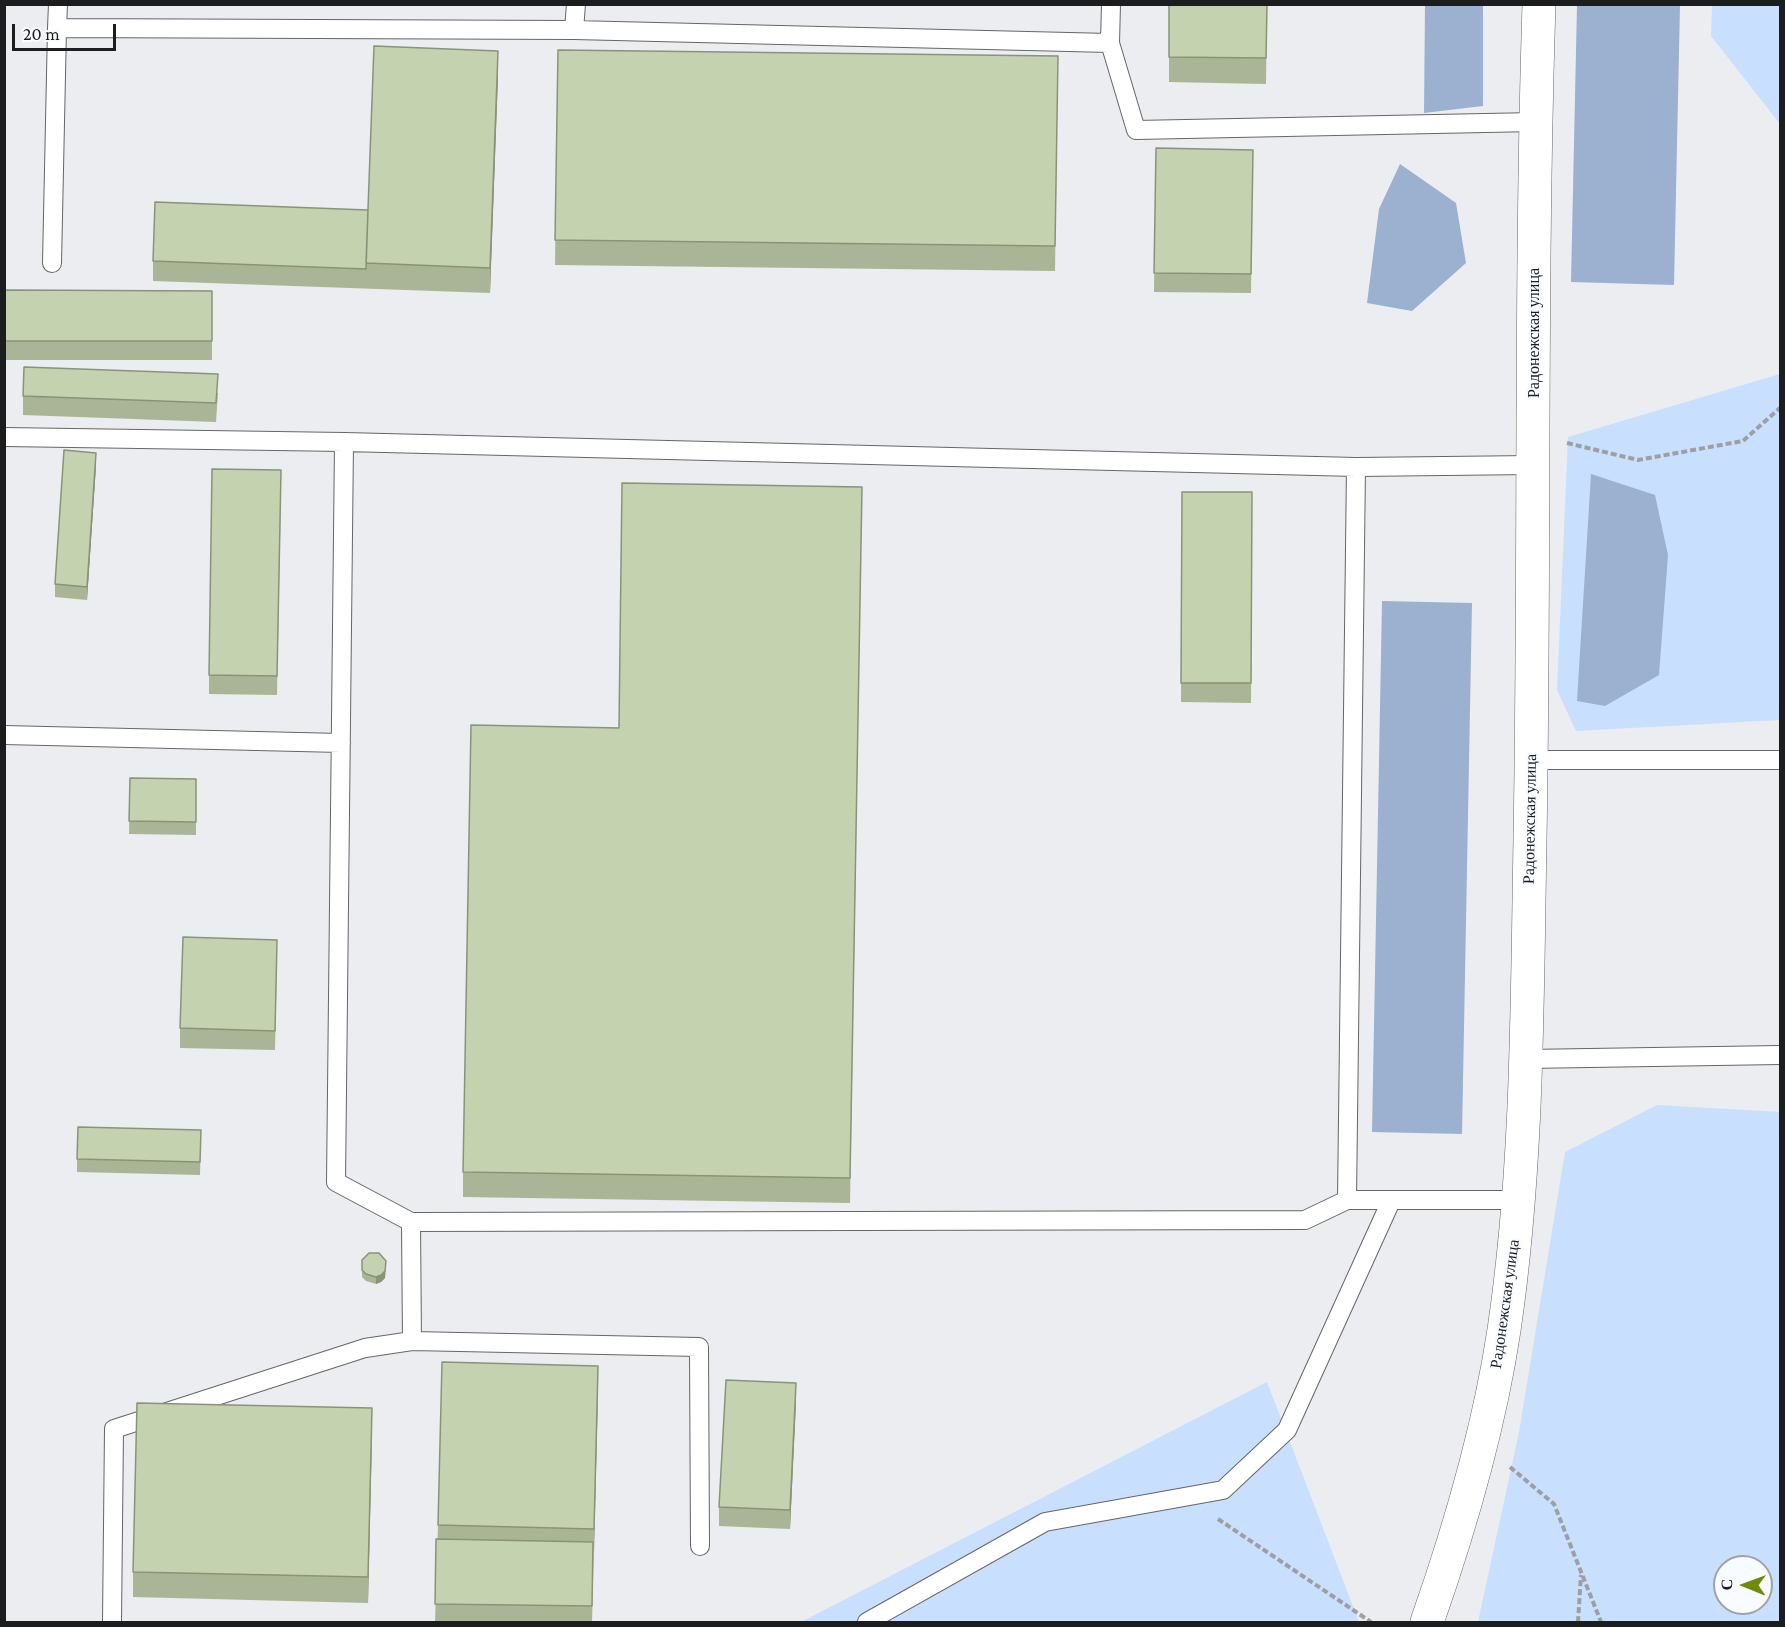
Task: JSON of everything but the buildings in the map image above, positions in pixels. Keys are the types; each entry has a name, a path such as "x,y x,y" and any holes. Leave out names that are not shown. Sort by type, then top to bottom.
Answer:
{"street":[{"name":"Радонежская улица","path":"1427,1623 1449,1561 1482,1442 1504,1332 1519,1200 1526,1059 1532,760 1535,122 1539,4"}],"lane":[{"path":"52,263 58,4"},
{"path":"574,30 576,4"},
{"path":"1111,4 1110,43 1136,130 1535,122"},
{"path":"57,28 574,30 1110,43"},
{"path":"4,437 344,442 1356,466 1534,450"},
{"path":"344,442 336,1182 411,1221 1305,1220 1347,1200 1519,1200"},
{"path":"1347,1200 1356,466"},
{"path":"4,735 340,743"},
{"path":"1532,760 1780,760"},
{"path":"1526,1059 1780,1055"},
{"path":"867,1623 1045,1522 1223,1490 1287,1430 1391,1201"},
{"path":"411,1221 412,1341"},
{"path":"112,1623 114,1429 365,1348 412,1341 699,1347 700,1546"}],"path":[{"path":"1534,450 1638,460 1743,441 1780,408"},
{"path":"1482,1442 1554,1504 1602,1623"},
{"path":"1185,1496 1371,1623"},
{"path":"1578,1623 1581,1572"}],"shaded area":[{"path":"1425,5 1483,5 1483,106 1424,113"},
{"path":"1577,5 1680,5 1674,285 1571,282"},
{"path":"1712,5 1780,5 1780,124 1711,36"},
{"path":"1400,164 1456,203 1466,263 1412,311 1367,303 1379,209"},
{"path":"1780,374 1780,720 1576,731 1557,690 1568,437"},
{"path":"1591,474 1655,495 1668,555 1659,675 1605,706 1577,701"},
{"path":"1382,601 1472,603 1462,1134 1372,1132"},
{"path":"1657,1105 1780,1112 1780,1622 1478,1622 1519,1432 1565,1152"},
{"path":"1267,1382 1359,1622 801,1622"}]}
